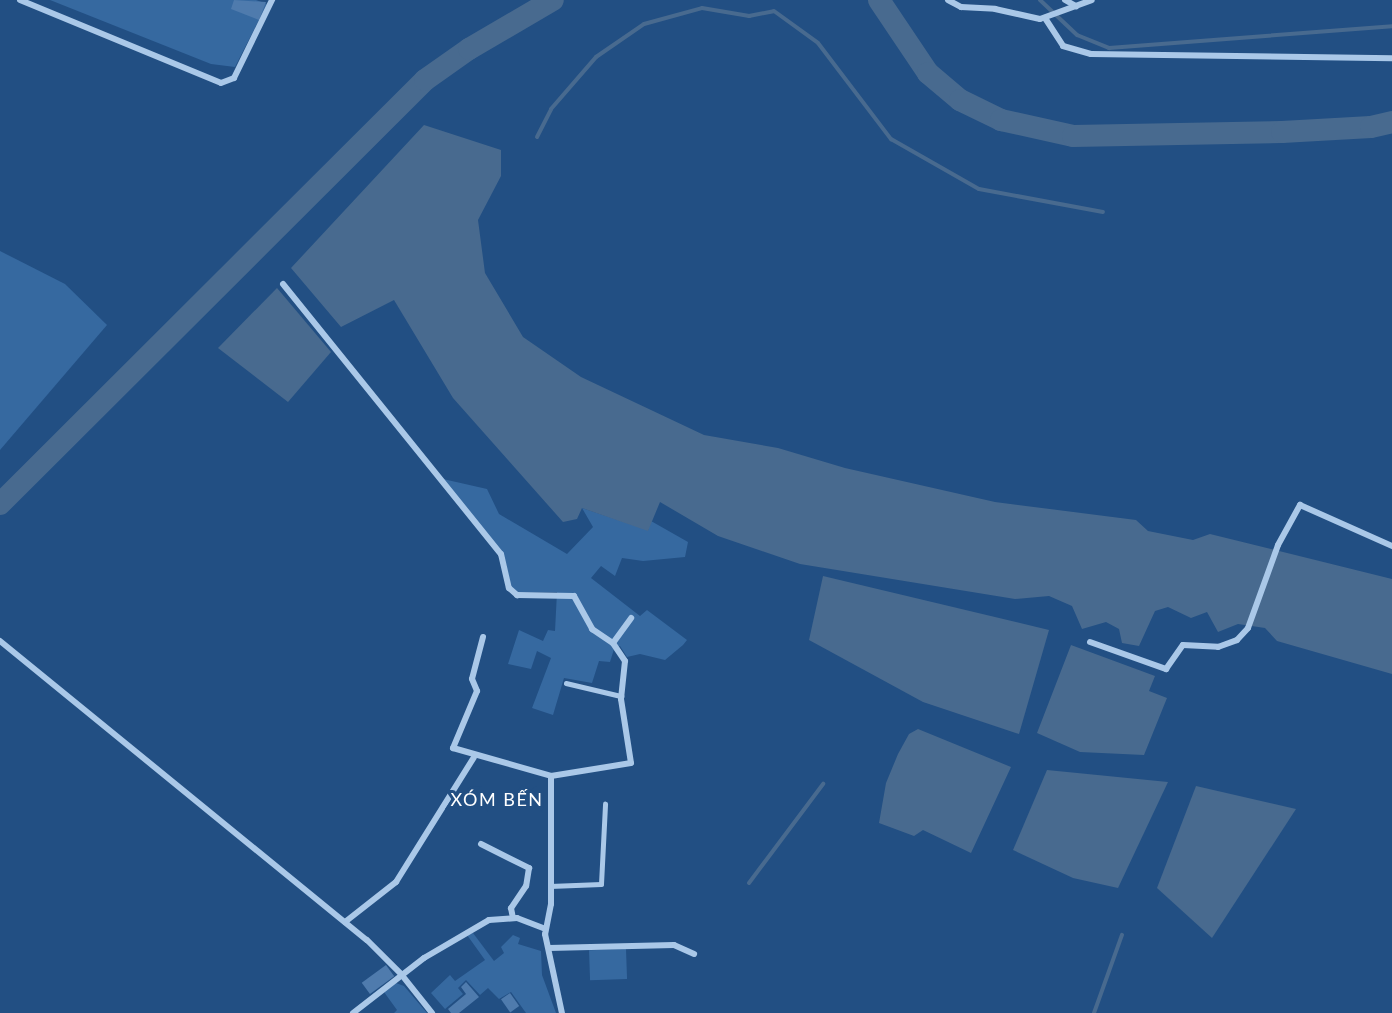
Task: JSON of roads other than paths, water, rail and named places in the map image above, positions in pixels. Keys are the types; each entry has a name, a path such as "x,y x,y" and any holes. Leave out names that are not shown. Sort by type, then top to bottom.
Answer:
{"street":[{"path":"20,0 221,83 234,78 272,0"},
{"path":"948,0 961,7 1046,18 1092,0"},
{"path":"1065,0 1076,6"},
{"path":"1046,18 1063,46 1091,54 1392,57"},
{"path":"283,284 501,554 510,588 517,595 574,596 592,629 613,643 625,661 621,696 631,763 551,776 474,757 453,748 477,691 472,679 483,637"},
{"path":"1090,642 1168,669 1183,645 1225,645 1244,635 1278,544 1301,505 1392,546"},
{"path":"613,643 631,618"},
{"path":"0,640 345,922 401,974 432,1013"},
{"path":"345,922 396,882 474,757"},
{"path":"551,776 550,886 545,929 562,1013"},
{"path":"481,844 529,868 526,886 512,908 513,918"},
{"path":"353,1013 401,974 489,920 513,918 545,929"},
{"path":"549,948 674,945 694,954"}],"lane":[{"path":"566,683 621,696"},
{"path":"550,886 601,884 605,804"}],"waterway":[{"path":"0,504 425,80 469,49 553,0"},
{"path":"879,0 928,73 960,100 1001,120 1073,136 1282,132 1371,127 1392,122"},
{"path":"1040,0 1077,35 1109,48 1392,26"},
{"path":"537,137 551,109 596,57 644,24 702,8 749,16 774,11 818,43 891,139 979,189 1103,212"},
{"path":"749,883 823,784"},
{"path":"1094,1013 1122,935"}],"district":[{"name":"XÓM BẾN","path":"497,799"}]}
